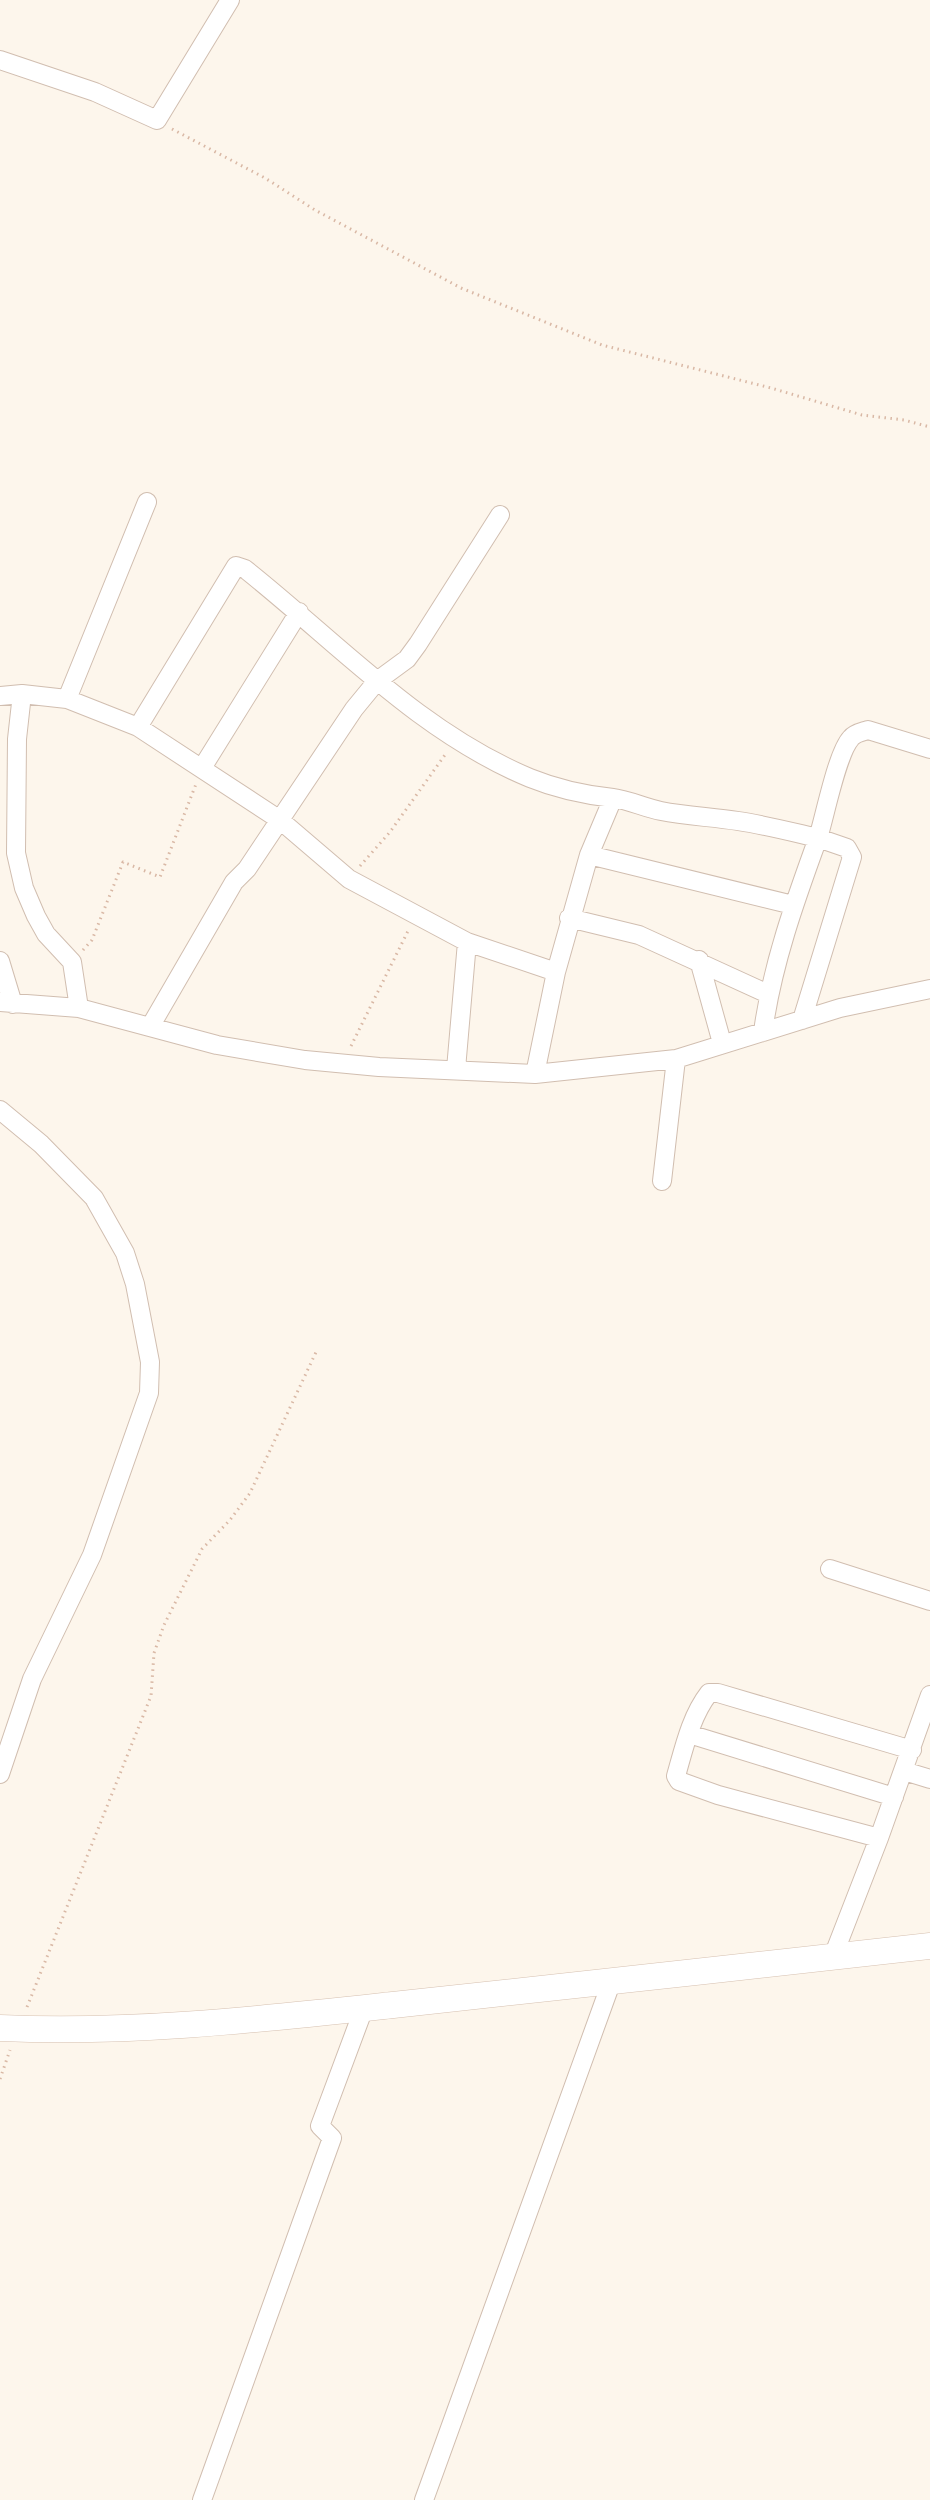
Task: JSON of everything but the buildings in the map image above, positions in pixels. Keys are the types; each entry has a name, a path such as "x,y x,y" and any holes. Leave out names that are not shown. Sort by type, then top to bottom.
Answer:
{"main road":[{"path":"9,2028 70,2030 192,2024 364,2008 832,1959 928,1941"}],"street":[{"path":"0,60 95,92 157,120 230,0"},
{"path":"67,699 147,502"},
{"path":"150,1027 234,882 247,869 318,760 377,681 413,651 500,515"},
{"path":"138,727 236,566 245,569 299,612 377,681 456,740 529,778 570,791 613,798 662,811 741,822 818,838 847,848 852,857 802,1020"},
{"path":"202,768 299,612"},
{"path":"22,694 9,740 8,785 16,852 24,888 46,934 72,962 79,1008"},
{"path":"0,696 22,694 67,699 138,727 202,768 240,796 280,820 349,879 417,913 467,942 556,972"},
{"path":"763,1032 768,994 793,905 818,838 843,752 850,739 868,730 930,749"},
{"path":"535,1074 569,918 589,855 613,798"},
{"path":"589,855 793,905"},
{"path":"569,918 639,935 699,960 768,994"},
{"path":"456,1069 467,942"},
{"path":"699,960 722,1043"},
{"path":"0,961 6,1003 79,1008 217,1045 305,1060 424,1070 456,1069 535,1074 676,1059 840,1008 930,989"},
{"path":"662,1181 676,1059"},
{"path":"0,1110 41,1144 94,1198 125,1253 135,1284 150,1362 149,1393 92,1556 32,1679 0,1774"},
{"path":"830,1569 930,1601"},
{"path":"879,1838 718,1795 679,1782 676,1776 689,1734 703,1701 709,1694 718,1693 912,1750"},
{"path":"832,1959 912,1750 925,1727 930,1695"},
{"path":"689,1734 894,1797"},
{"path":"904,1771 930,1779"},
{"path":"424,2500 611,1983"},
{"path":"202,2500 329,2146 331,2136 320,2126 364,2008"}],"path":[{"path":"157,120 193,142 265,178 315,210 461,288 592,340 862,415 904,420 930,428"},
{"path":"349,879 390,832 456,740"},
{"path":"72,962 92,940 123,862 160,877 202,768"},
{"path":"343,1063 417,913"},
{"path":"0,2079 9,2028 151,1696 154,1653 164,1625 202,1549 230,1520 250,1493 317,1350"}]}
